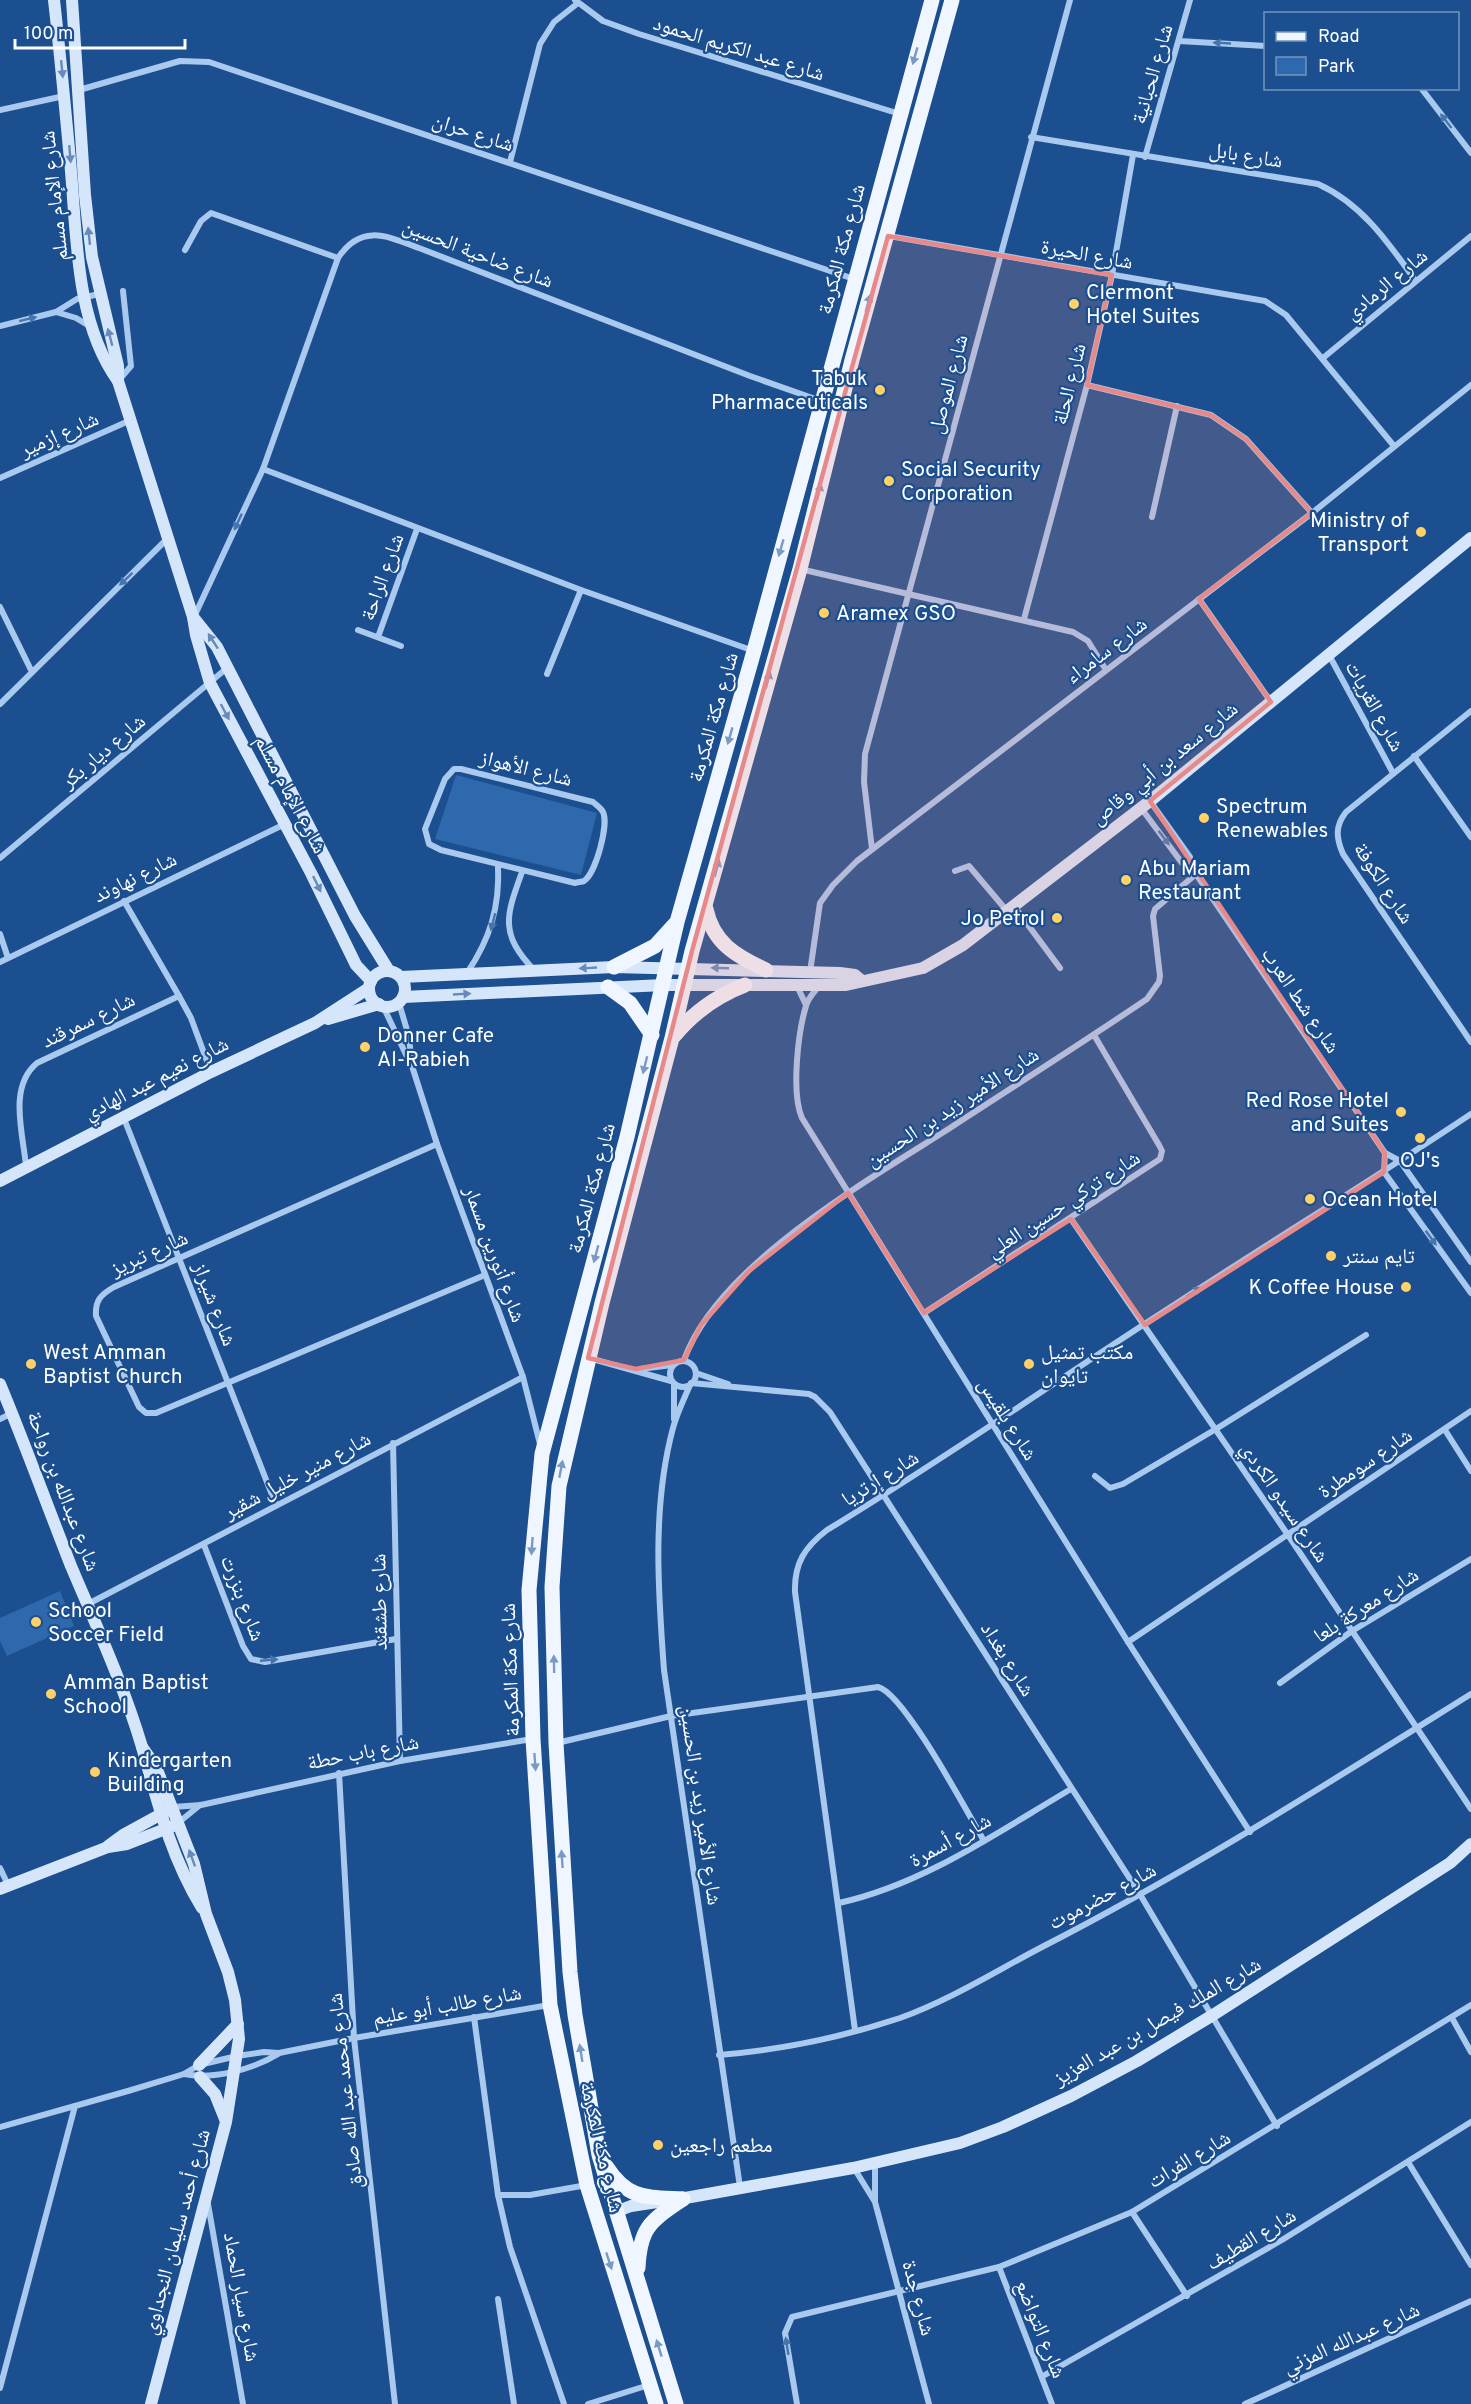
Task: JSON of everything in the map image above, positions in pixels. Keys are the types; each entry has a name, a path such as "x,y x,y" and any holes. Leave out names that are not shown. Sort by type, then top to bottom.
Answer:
{"main road":[{"name":"شارع مكة المكرمة","path":"656,2404 586,2185 550,2005 533,1739 529,1590 542,1454 652,1035 677,922 754,651 932,0"},
{"name":"شارع مكة المكرمة","path":"676,2404 599,2155 570,1972 556,1743 552,1587 560,1472 672,1038 688,967 800,569 852,360 952,0"},
{"path":"706,908 711,928 720,944 765,970"},
{"path":"614,967 655,946 677,922"},
{"path":"672,1038 699,1011 730,991 745,985"},
{"path":"608,987 630,1003 652,1035"},
{"path":"599,2155 614,2178 627,2191 645,2197 683,2199"},
{"path":"637,2274 640,2242 645,2228 683,2199"},
{"path":"599,2226 615,2212"}],"street":[{"name":"شارع الإمام مسلم","path":"54,0 78,247 93,328 103,358 118,381 131,420 193,617 210,683 285,823 356,965 370,985"},
{"name":"شارع الإمام مسلم","path":"72,0 85,195 99,294 118,366 118,381"},
{"name":"شارع الموصل","path":"872,849 864,782 865,754 1070,0"},
{"name":"شارع الحبانية","path":"1144,157 1190,0"},
{"path":"510,162 540,44 554,22 577,1"},
{"name":"شارع عبد الكريم الحمود","path":"577,1 603,21 639,34 900,114"},
{"path":"1179,40 1264,46"},
{"name":"شارع حران","path":"79,90 180,61 209,62 855,279"},
{"path":"1423,90 1471,153"},
{"path":"0,110 64,96"},
{"name":"شارع بابل","path":"1031,137 1318,184 1338,193 1358,209 1386,240 1415,280"},
{"name":"شارع الحلة","path":"1024,619 1086,385 1112,275 1133,155"},
{"path":"185,250 201,221 211,213 338,258"},
{"name":"شارع ضاحية الحسين","path":"193,617 263,469 338,258 344,249 362,237 381,234 821,401"},
{"name":"شارع الحيرة","path":"888,236 1265,301 1286,315 1323,357 1394,446"},
{"name":"شارع الرمادي","path":"1323,357 1471,236"},
{"path":"118,381 131,366 123,291"},
{"path":"0,326 56,312 86,297 99,294"},
{"path":"56,312 76,318 93,328"},
{"path":"1086,385 1211,415 1233,429 1261,454 1312,513"},
{"name":"شارع سامراء","path":"810,972 820,903 833,885 872,849 1312,513 1471,385"},
{"path":"1152,517 1178,406"},
{"name":"شارع إزمير","path":"0,478 131,420"},
{"path":"263,469 581,590 754,651"},
{"name":"شارع الراحة","path":"378,637 417,529"},
{"path":"0,704 31,670 168,538"},
{"name":"شارع سعد بن أبي وقاص","path":"684,985 854,984 861,980 908,974 933,964 1146,804 1471,538"},
{"path":"800,569 1024,619 1082,636 1093,647 1106,670"},
{"path":"547,674 581,590"},
{"path":"1199,599 1271,702"},
{"path":"0,607 31,670"},
{"name":"شارع الإمام مسلم","path":"193,617 217,647 355,916 389,971"},
{"name":"شارع الراحة","path":"358,630 401,646"},
{"name":"شارع القريات","path":"1329,655 1393,772"},
{"name":"شارع ديار بكر","path":"0,858 227,668"},
{"name":"شارع الكوفة","path":"1471,711 1393,772 1341,819 1337,837 1339,844 1471,1042"},
{"path":"1414,756 1471,837"},
{"name":"شارع الأهواز","path":"454,769 593,802 604,813 602,843 593,868 584,881 575,883 522,872 441,850 434,847 426,838 425,829 445,779 454,769"},
{"name":"شارع شط العرب","path":"1146,804 1182,863 1190,865"},
{"name":"شارع شط العرب","path":"1146,804 1190,857 1190,865 1385,1153 1400,1161 1471,1262"},
{"name":"شارع نهاوند","path":"0,962 285,823"},
{"path":"467,973 490,934 497,904 498,865"},
{"path":"955,871 969,866 1010,908 1060,968"},
{"path":"522,872 507,920 510,938 516,950 535,972"},
{"name":"شارع الأمير زيد بن الحسين","path":"684,1360 701,1326 749,1271 775,1247 848,1193 1147,999 1156,988 1160,976 1153,916 1161,902 1196,873"},
{"path":"124,901 191,1018 211,1072"},
{"path":"0,934 8,958"},
{"path":"684,985 608,987 401,1000 381,1005 372,998 370,985 378,973 389,971 401,977 614,967 688,967"},
{"name":"شارع سعد بن أبي وقاص","path":"688,967 847,974 861,980"},
{"path":"401,977 405,987 401,1000"},
{"name":"شارع نعيم عبد الهادي","path":"0,1179 211,1072 315,1023 370,985"},
{"path":"797,986 806,1006"},
{"name":"شارع بلقيس","path":"819,986 806,1006 795,1083 797,1104 802,1118 1128,1642 1250,1832"},
{"name":"شارع سمرقند","path":"21,1169 20,1092 28,1071 48,1058 179,996"},
{"name":"شارع أنورين مسمار","path":"401,1000 409,1037 412,1066"},
{"name":"شارع نعيم عبد الهادي","path":"315,1023 381,1005"},
{"name":"شارع أنورين مسمار","path":"381,1005 412,1066 437,1144 523,1377 542,1454"},
{"name":"شارع تركي حسين العلي","path":"924,1313 1160,1159 1162,1151 1159,1145 1094,1035"},
{"name":"شارع إرتريا","path":"855,2030 795,1592 795,1569 812,1542 1471,1114"},
{"name":"شارع شيراز","path":"123,1116 276,1504"},
{"name":"شارع تبريز","path":"437,1144 114,1287 99,1298 95,1305 102,1334 139,1407 146,1413 162,1412 485,1275"},
{"path":"1385,1153 1384,1172 1471,1293"},
{"name":"شارع سيدو الكردي","path":"1071,1219 1471,1806"},
{"path":"1095,1476 1105,1486 1116,1487 1216,1430 1366,1335"},
{"path":"588,1358 636,1369 682,1387 691,1384 696,1373 692,1365 684,1360 672,1365 636,1369"},
{"path":"672,1365 669,1373 673,1382"},
{"name":"شارع بغداد","path":"696,1373 732,1386"},
{"name":"شارع منير خليل شقير","path":"88,1604 523,1377"},
{"name":"شارع الأمير زيد بن الحسين","path":"673,1382 673,1426 663,1482 659,1558 662,1647 719,2055 740,2187"},
{"name":"شارع عبدالله بن رواحة","path":"0,1384 88,1604 142,1747 160,1815 192,1892 206,1914 228,1972 238,2024 235,2070"},
{"name":"شارع الأمير زيد بن الحسين","path":"673,1426 691,1384"},
{"name":"شارع بغداد","path":"691,1384 732,1386 815,1397 830,1412 885,1494 1141,1896 1277,2126"},
{"name":"شارع سومطرة","path":"1128,1642 1471,1411"},
{"path":"0,1419 12,1413"},
{"path":"1445,1430 1471,1471"},
{"name":"شارع طشقند","path":"393,1443 400,1761"},
{"name":"شارع بنزرت","path":"204,1545 243,1646 251,1659 265,1662 396,1639"},
{"name":"شارع معركة بلعا","path":"1280,1683 1352,1630 1471,1559"},
{"path":"556,1743 671,1716 869,1687 886,1689 910,1718 984,1841"},
{"name":"شارع حضرموت","path":"719,2055 755,2051 855,2030 903,2017 959,1991 1141,1896 1250,1832 1471,1694"},
{"name":"شارع باب حطة","path":"172,1807 201,1805 339,1773 533,1739"},
{"name":"شارع عبدالله بن رواحة","path":"142,1747 156,1767 172,1807 202,1888 206,1914"},
{"name":"شارع محمد عبد الله صادق","path":"339,1773 354,2038 395,2404"},
{"name":"شارع أسمرة","path":"839,1903 907,1883 984,1841 1071,1789"},
{"name":"شارع باب حطة","path":"178,1823 201,1805"},
{"path":"108,1847 123,1835 172,1807"},
{"path":"0,1868 4,1887 108,1847 127,1844 166,1830 178,1823"},
{"name":"شارع الملك فيصل بن عبد العزيز","path":"615,2212 639,2204 683,2199 854,2168 960,2143 1003,2127 1118,2072 1213,2015 1449,1863 1471,1844"},
{"name":"شارع الملك فيصل بن عبد العزيز","path":"1449,1863 1471,1853"},
{"name":"شارع طالب أبو عليم","path":"0,2127 184,2074 235,2070 264,2062 279,2054 354,2038 550,2005"},
{"name":"شارع الفرات","path":"900,2291 999,2267 1132,2212 1277,2126 1471,2005"},
{"path":"474,2016 498,2195 510,2247 564,2404"},
{"path":"1452,2018 1471,2052"},
{"path":"226,2122 215,2094 200,2071 238,2024"},
{"name":"شارع طالب أبو عليم","path":"184,2074 200,2071 237,2056 264,2052 279,2054"},
{"name":"شارع أحمد سليمان النجداوي","path":"151,2404 226,2122 235,2070"},
{"path":"0,2388 75,2106"},
{"name":"شارع القطيف","path":"1043,2376 1187,2296 1471,2122"},
{"path":"1408,2162 1471,2265"},
{"name":"شارع جدة","path":"875,2163 875,2202 929,2404"},
{"name":"شارع جدة","path":"854,2168 875,2202"},
{"path":"498,2195 530,2195 586,2185"},
{"name":"شارع سيار الحماد","path":"206,2197 243,2404"},
{"path":"1132,2212 1187,2296"},
{"name":"شارع التواضع","path":"999,2267 1053,2404"},
{"path":"797,2404 785,2333 788,2320 797,2315 900,2291"},
{"path":"498,2299 514,2404"},
{"name":"شارع عبدالله المزني","path":"1245,2404 1471,2301"},
{"path":"588,2404 650,2385"}],"highlighted area":[{"path":"888,236 1112,275 1087,385 1211,415 1246,439 1312,513 1199,599 1271,702 1150,801 1385,1153 1384,1172 1145,1325 1071,1219 924,1313 848,1193 749,1271 701,1325 684,1360 636,1369 588,1358 692,951"}],"green space":[{"path":"456,775 597,813 581,875 435,839"},
{"name":"School Soccer Field","path":"60,1591 74,1626 7,1656 0,1641 0,1618"}],"place":[{"name":"Clermont Hotel Suites","path":"1074,304"},
{"name":"Tabuk Pharmaceuticals","path":"880,390"},
{"name":"Social Security Corporation","path":"889,481"},
{"name":"Ministry of Transport","path":"1421,532"},
{"name":"Aramex GSO","path":"824,613"},
{"name":"Spectrum Renewables","path":"1204,818"},
{"name":"Abu Mariam Restaurant","path":"1126,880"},
{"name":"Jo Petrol","path":"1057,918"},
{"name":"Donner Cafe Al-Rabieh","path":"365,1047"},
{"name":"Red Rose Hotel and Suites","path":"1401,1112"},
{"name":"OJ's","path":"1420,1138"},
{"name":"Ocean Hotel","path":"1310,1199"},
{"name":"تايم سنتر","path":"1331,1256"},
{"name":"K Coffee House","path":"1406,1287"},
{"name":"West Amman Baptist Church","path":"31,1364"},
{"name":"مكتب تمثيل تايوان","path":"1029,1364"},
{"name":"School Soccer Field","path":"36,1622"},
{"name":"Amman Baptist School","path":"51,1694"},
{"name":"Kindergarten Building","path":"95,1772"},
{"name":"مطعم راجعين","path":"658,2145"}]}
